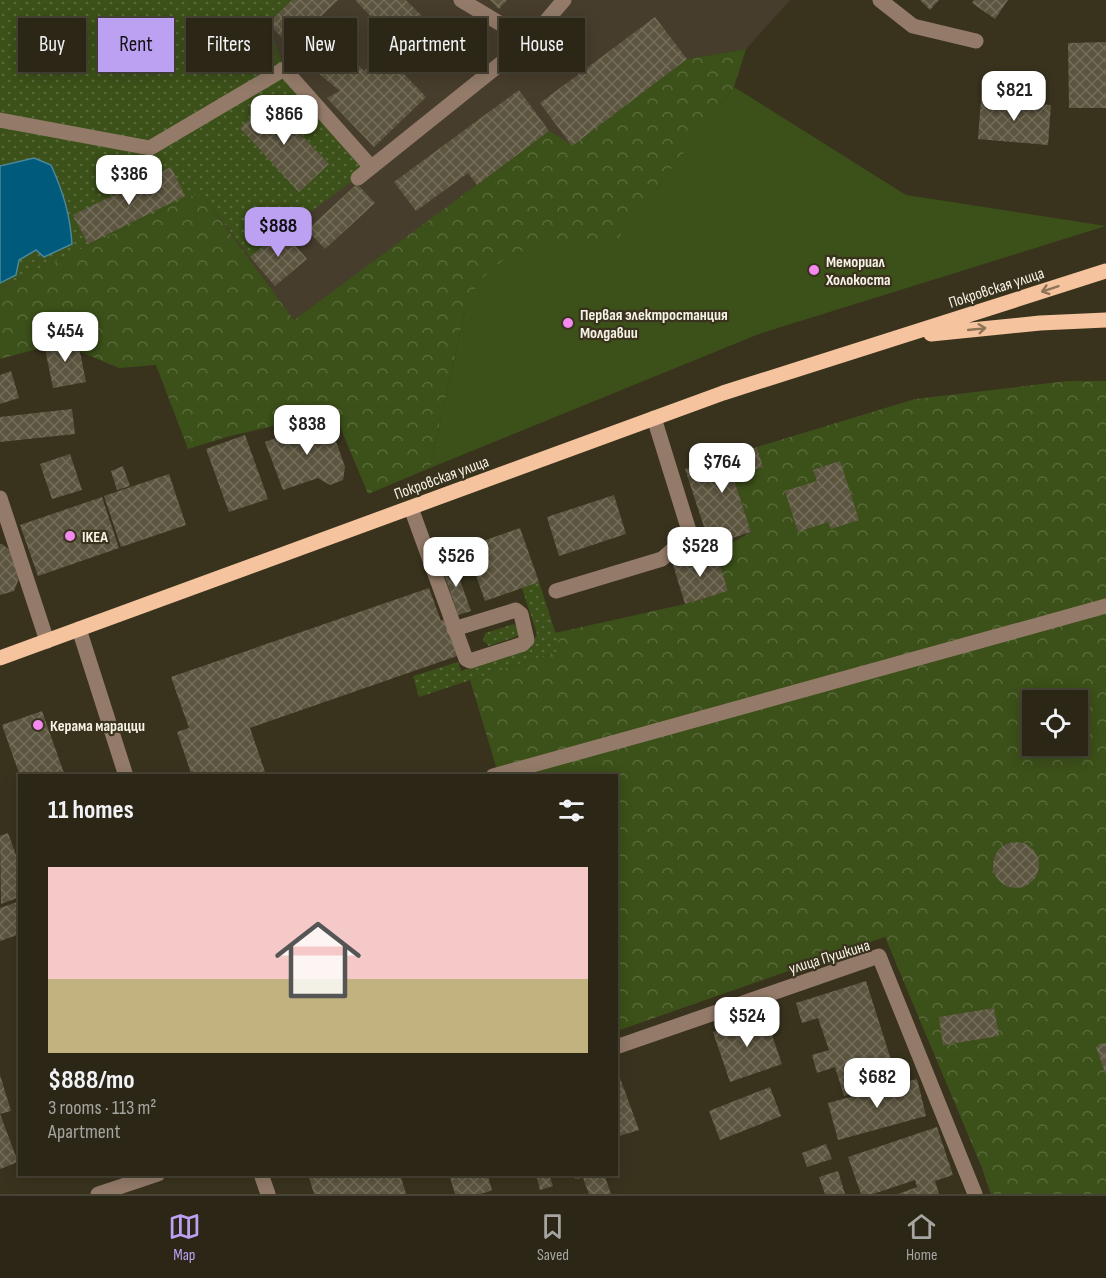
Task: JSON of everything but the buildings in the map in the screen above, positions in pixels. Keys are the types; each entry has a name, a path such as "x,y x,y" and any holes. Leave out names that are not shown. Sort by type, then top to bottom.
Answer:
{"main road":[{"name":"Покровская улица","path":"0,658 723,393 1106,271"},
{"name":"Покровская улица","path":"898,337 1040,323 1106,320"}],"street":[{"path":"461,0 499,23"},
{"path":"548,18 564,0"},
{"path":"880,0 914,26 976,41"},
{"path":"358,178 499,64"},
{"path":"0,120 150,148 284,69 371,167"},
{"path":"556,591 662,559 690,534 654,418"},
{"path":"0,498 47,641"},
{"path":"411,508 454,628 465,657 470,661 523,644 528,638 521,614 516,610 454,628"},
{"path":"500,774 1106,606"},
{"path":"79,629 125,774"},
{"name":"улица Пушкина","path":"618,1046 879,956 975,1194"},
{"path":"98,1194 152,1176"},
{"path":"262,1176 268,1194"}],"shaded area":[{"path":"0,0 790,0 746,49 687,59 572,146 549,132 294,320 200,192 0,288"}],"green space":[{"path":"0,0 292,0 272,19 186,18 186,72 272,72 272,34 284,72 287,72 371,167 250,257 200,192 0,288"},
{"path":"746,49 734,87 613,246 589,241 465,311 430,468 368,494 334,412 230,436 188,449 156,365 119,368 59,343 0,359 0,288 200,192 294,320 549,131 572,145 687,59"},
{"path":"734,87 906,195 1106,226 759,334 430,468 465,311 478,282 502,261 535,245 563,240 613,245"},
{"path":"1068,381 1106,381 1106,1194 991,1194 885,937 618,1031 618,774 496,774 498,773 470,680 561,650 555,633 685,604 728,591 716,552 751,532 733,477 763,467 757,447 915,399"},
{"path":"539,582 561,650 419,697 413,676 458,662 461,671 531,648 537,634 522,588"},
{"path":"514,624 520,630 518,636 489,646 483,641 485,633"}],"water":[{"path":"34,158 51,165 65,203 72,244 44,257 36,250 19,260 16,275 0,283 0,166"}],"place":[{"name":"Мемориал Холокоста","path":"814,270"},
{"name":"Первая электростанция Молдавии","path":"568,323"},
{"name":"IKEA","path":"70,536"},
{"name":"Керама марацци","path":"38,725"}]}
